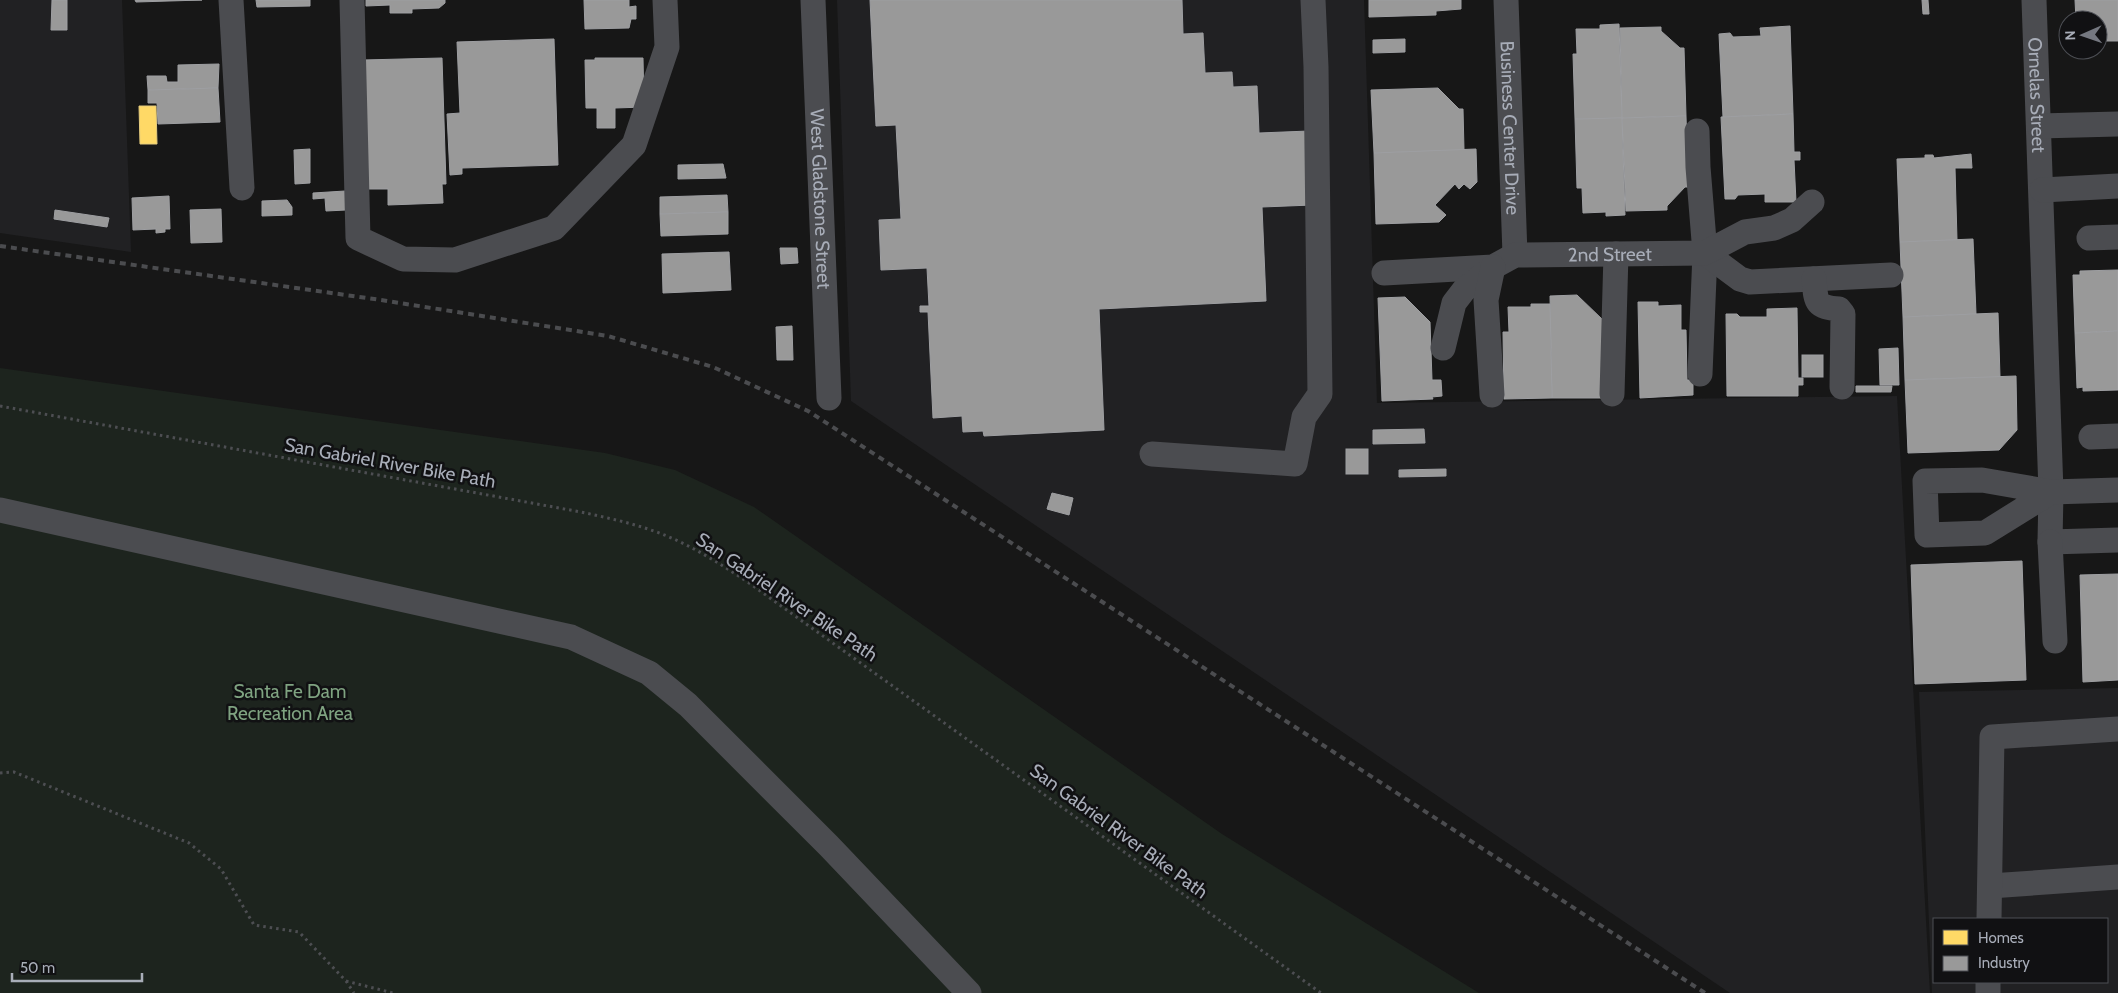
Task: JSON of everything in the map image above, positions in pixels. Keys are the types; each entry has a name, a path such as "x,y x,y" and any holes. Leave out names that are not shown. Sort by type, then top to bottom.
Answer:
{"street":[{"path":"231,0 242,188"},
{"path":"352,0 358,238 403,259 455,260 554,228 634,145 667,47 665,0"},
{"name":"West Gladstone Street","path":"813,0 829,398"},
{"path":"1152,454 1295,464 1304,417 1320,394 1316,67 1313,0"},
{"name":"Business Center Drive","path":"1506,0 1515,255"},
{"name":"Ornelas Street","path":"2034,0 2051,492 2050,542 2055,640"},
{"path":"2039,126 2118,124"},
{"path":"1697,131 1705,253 1700,374"},
{"path":"2042,190 2118,186"},
{"path":"1705,253 1745,232 1774,228 1792,220 1812,202"},
{"path":"2089,238 2118,237"},
{"path":"1705,253 1740,279 1750,282 1891,275"},
{"name":"2nd Street","path":"1515,255 1705,253"},
{"path":"1612,394 1616,254"},
{"path":"1443,348 1454,303 1464,290 1493,267 1515,255"},
{"path":"1384,273 1493,267"},
{"path":"1492,394 1486,300 1493,267"},
{"path":"1814,279 1815,297 1819,304 1826,308 1839,309 1843,314 1842,387"},
{"path":"2090,437 2118,436"},
{"path":"2051,492 1985,532 1927,535 1926,481 1982,480 2051,492 2118,490"},
{"path":"0,510 571,637 649,673 688,705 829,846 969,993"},
{"path":"2050,542 2118,540"},
{"path":"1989,918 1992,737 2118,730"},
{"path":"1990,886 2118,877"}],"path":[{"name":"San Gabriel River Bike Path","path":"0,406 581,512 649,529 675,539 701,552 749,583 1321,993"},
{"path":"0,773 14,772 190,843 221,869 254,924 299,932 346,981 354,993"},
{"path":"346,981 393,993"}],"shaded area":[{"path":"0,0 122,0 131,252 0,233"},
{"path":"837,0 1364,0 1377,403 1897,396 1930,993 1730,993 851,401"},
{"path":"2118,688 2118,993 1932,993 1919,692"}],"green space":[{"name":"Santa Fe Dam Recreation Area","path":"0,368 605,453 675,470 754,507 1222,834 1479,993 0,993"}],"building: Homes":[{"path":"139,106 156,106 157,144 140,144"}],"building: Industry":[{"path":"52,0 67,0 67,30 51,30"},
{"path":"135,0 202,0 136,2"},
{"path":"256,0 310,0 310,6 257,7"},
{"path":"366,0 445,0 445,3 439,8 412,9 412,13 390,13 390,5 366,6"},
{"path":"584,0 629,0 629,7 636,6 636,19 631,19 629,28 585,29"},
{"path":"870,0 1182,0 1183,34 1203,33 1205,73 1232,72 1233,87 1257,86 1259,133 1309,131 1312,205 1262,207 1266,301 1099,309 1104,430 984,436 983,431 963,432 962,416 933,418 928,312 920,312 920,306 929,306 927,268 881,270 879,220 901,219 896,125 876,126"},
{"path":"1369,0 1461,0 1461,9 1436,11 1436,15 1369,17"},
{"path":"1922,0 1928,0 1929,14 1923,14"},
{"path":"2075,0 2118,0 2118,41 2108,41 2108,10 2076,10"},
{"path":"1619,24 1622,118 1575,119 1573,54 1577,54 1576,29 1600,29 1600,25"},
{"path":"1790,26 1793,114 1723,117 1719,34 1730,33 1733,37 1761,36 1760,28"},
{"path":"1661,27 1661,31 1680,48 1684,48 1686,116 1622,118 1620,28"},
{"path":"554,39 558,165 462,168 462,174 450,175 447,114 460,113 457,42"},
{"path":"1405,39 1405,52 1373,53 1373,40"},
{"path":"442,58 446,184 442,184 443,203 388,205 388,189 369,189 363,60"},
{"path":"595,58 643,58 644,107 615,108 615,128 597,128 597,108 586,108 585,60 595,60"},
{"path":"219,64 218,88 148,90 147,76 166,76 167,82 178,82 178,65"},
{"path":"218,88 220,122 158,124 157,103 148,103 148,90"},
{"path":"1438,88 1459,109 1463,109 1464,150 1374,153 1371,90"},
{"path":"1793,114 1794,152 1800,152 1800,160 1794,160 1796,202 1765,202 1765,194 1738,195 1735,199 1725,199 1721,117"},
{"path":"1686,116 1688,187 1685,187 1667,206 1667,210 1626,211 1622,118"},
{"path":"1622,118 1625,215 1606,216 1606,212 1583,213 1582,188 1577,188 1575,119"},
{"path":"310,149 310,183 295,184 294,150"},
{"path":"1476,149 1477,182 1470,189 1464,184 1459,189 1455,184 1435,205 1446,215 1439,222 1376,224 1374,153"},
{"path":"1971,154 1972,168 1955,168 1957,240 1900,242 1897,159 1925,158 1925,155 1933,155 1934,158"},
{"path":"723,164 726,178 678,179 678,165"},
{"path":"345,191 346,210 326,211 325,198 313,199 313,193"},
{"path":"727,195 728,212 660,214 660,197"},
{"path":"169,196 170,229 165,229 165,232 156,233 156,229 133,230 132,198"},
{"path":"287,200 292,207 292,215 262,216 262,201"},
{"path":"221,209 222,242 191,243 190,210"},
{"path":"55,210 109,218 107,227 54,219"},
{"path":"728,212 728,234 661,236 660,214"},
{"path":"1973,239 1976,314 1903,317 1900,242"},
{"path":"780,248 797,248 798,263 781,264"},
{"path":"729,252 731,290 663,293 662,254"},
{"path":"2118,270 2118,331 2075,333 2073,275 2080,275 2080,271"},
{"path":"1577,295 1603,320 1603,398 1552,398 1550,296"},
{"path":"1405,297 1430,322 1432,380 1441,380 1442,396 1432,397 1433,399 1382,401 1378,298"},
{"path":"1638,302 1658,302 1658,306 1681,305 1681,330 1686,330 1687,380 1693,380 1693,395 1640,398"},
{"path":"1531,304 1550,304 1552,398 1504,399 1503,332 1509,332 1508,307 1531,307"},
{"path":"1797,308 1798,378 1803,378 1803,385 1798,385 1798,396 1727,396 1726,314 1737,314 1740,317 1767,317 1767,309"},
{"path":"1998,313 2000,377 1905,380 1903,317"},
{"path":"792,326 793,360 777,360 776,327"},
{"path":"2118,331 2118,390 2083,391 2083,387 2077,388 2075,333"},
{"path":"1898,348 1899,385 1880,385 1879,349"},
{"path":"1802,355 1823,355 1823,377 1802,377"},
{"path":"2016,376 2017,430 1999,450 1908,453 1905,380"},
{"path":"1856,386 1892,386 1891,392 1856,392"},
{"path":"1424,429 1425,443 1373,444 1373,430"},
{"path":"1346,449 1368,449 1368,474 1346,474"},
{"path":"1446,469 1446,476 1399,477 1399,470"},
{"path":"1052,493 1073,498 1069,515 1047,509"},
{"path":"2022,561 2026,680 1915,684 1911,565"},
{"path":"2118,574 2118,680 2083,682 2080,575"}],"railway":[{"path":"0,246 381,300 608,336 713,367 808,411 1705,993"}]}
